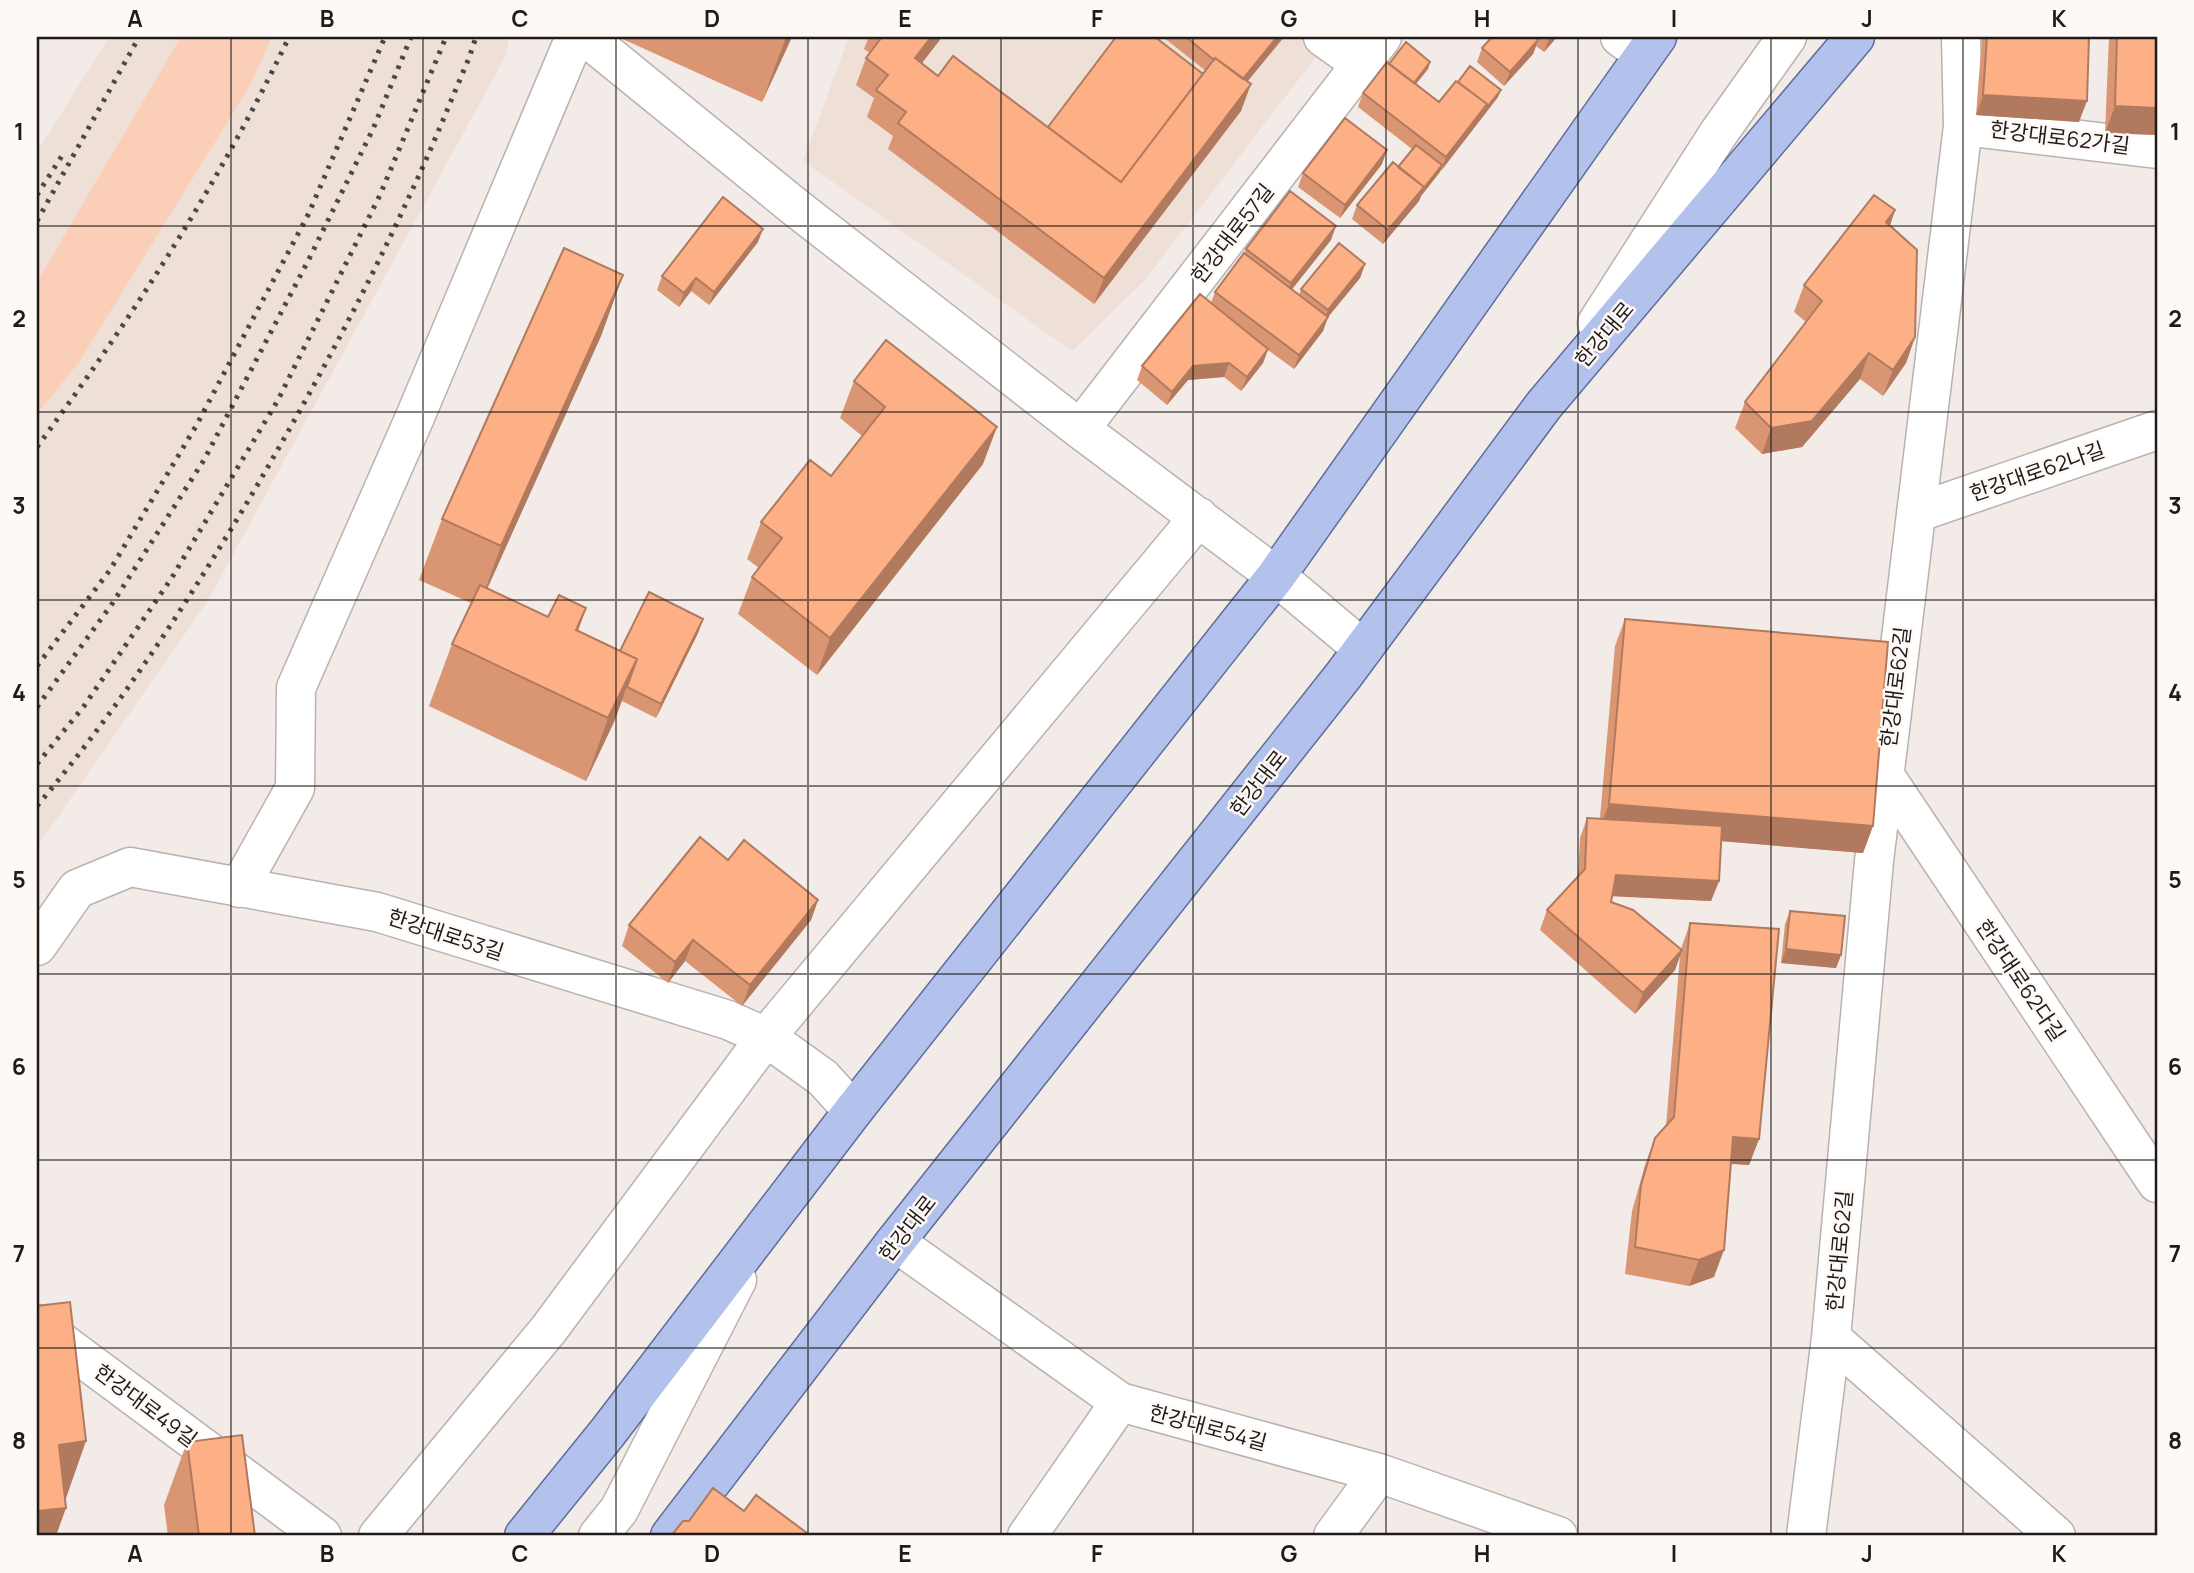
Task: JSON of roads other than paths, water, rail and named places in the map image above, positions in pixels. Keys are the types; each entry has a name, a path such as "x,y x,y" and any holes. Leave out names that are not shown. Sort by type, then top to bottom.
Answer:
{"main road":[{"name":"한강대로","path":"670,1536 895,1242 1363,649 1545,405 1855,37"},
{"path":"524,1536 608,1432 853,1111 1276,576 1640,43"}],"street":[{"path":"239,888 295,788 296,688 410,429 575,37"},
{"path":"586,37 795,207 1080,429 1276,576 1363,649"},
{"path":"1323,37 1371,50"},
{"path":"1545,405 1718,134 1787,37"},
{"name":"한강대로62길","path":"1806,1536 1831,1338 1874,861 1963,126 1961,37"},
{"name":"한강대로57길","path":"1080,429 1371,50"},
{"name":"한강대로62가길","path":"1963,126 2157,149"},
{"name":"한강대로62나길","path":"1916,513 2157,430"},
{"path":"378,1536 549,1329 766,1037 1199,517"},
{"name":"한강대로62다길","path":"1885,776 2157,1183"},
{"name":"한강대로53길","path":"37,946 77,889 130,867 377,912 728,1020 766,1037 823,1078 853,1111"},
{"path":"598,1536 619,1510 760,1235"},
{"name":"한강대로54길","path":"895,1242 1120,1402 1379,1473 1558,1536"},
{"name":"한강대로49길","path":"37,1324 322,1536"},
{"name":"한강대로62길","path":"1831,1338 2056,1536"},
{"path":"1027,1536 1120,1402"},
{"path":"1333,1536 1379,1473"},
{"path":"695,1505 726,1528"}],"railway":[{"path":"37,221 139,37"},
{"path":"37,447 107,349 173,248 234,144 289,37"},
{"path":"37,666 110,570 196,426 308,215 385,37"},
{"path":"37,707 112,604 204,460 308,261 373,129 411,37"},
{"path":"37,764 84,706 171,579 278,400 380,195 446,37"},
{"path":"37,806 98,729 154,650 278,449 391,236 432,147 476,37"},
{"path":"37,195 65,151"}]}
